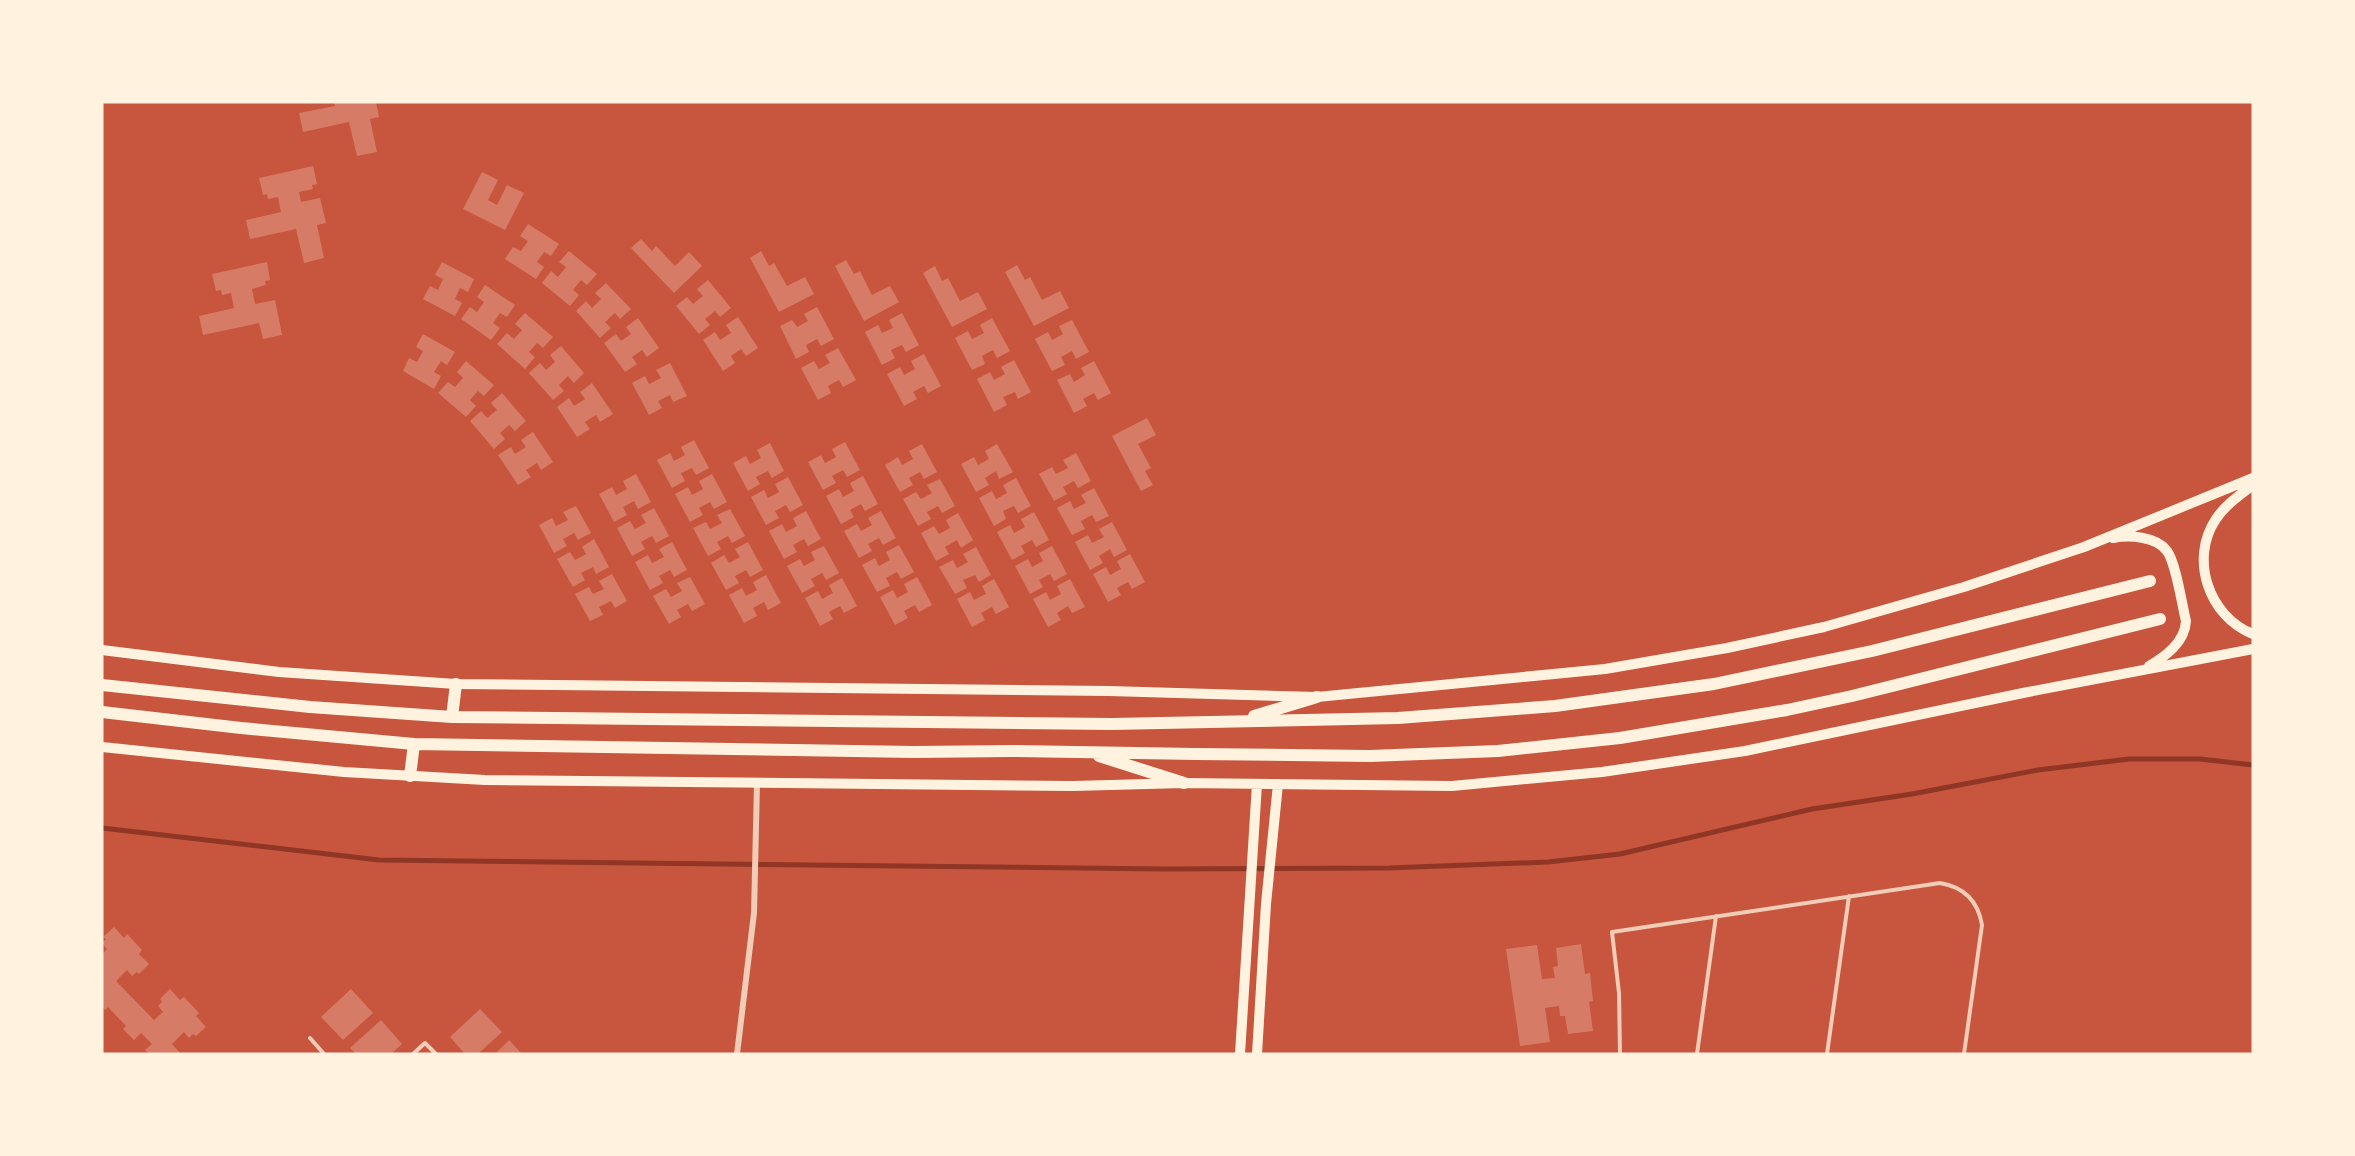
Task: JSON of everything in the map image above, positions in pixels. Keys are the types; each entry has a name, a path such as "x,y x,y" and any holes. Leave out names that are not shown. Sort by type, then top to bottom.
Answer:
{"main road":[{"path":"102,650 279,672 456,684 1062,690 1317,697 1605,669 1727,648 1824,627 1964,587 2084,546 2253,478"},
{"path":"2253,485 2229,504 2216,519 2204,552 2204,571 2214,602 2226,618 2253,634"},
{"path":"2084,546 2120,537 2142,538 2162,546 2170,557 2186,628 2166,655 2138,671"},
{"path":"102,685 310,707 452,717 1101,724 1398,718 1555,706 1714,684 1872,651 2150,581"},
{"path":"102,712 241,729 414,744 1370,756 1498,751 1620,738 1787,710 1852,696 2160,619"},
{"path":"102,747 228,761 485,780 1073,786 1184,783 1452,786 1602,772 1745,751 2253,649"},
{"path":"452,717 456,684"},
{"path":"1239,721 1317,697"},
{"path":"410,776 414,744"},
{"path":"1086,752 1184,783"},
{"path":"1240,1054 1257,784"},
{"path":"1257,1054 1266,904 1278,784"}],"street":[{"path":"737,1054 755,899 757,784"}],"lane":[{"path":"1620,1054 1619,993 1612,932 1940,883 1959,888 1974,901 1982,925 1964,1054"},
{"path":"1827,1054 1849,896"},
{"path":"1698,1054 1716,916"},
{"path":"310,1038 324,1054"},
{"path":"413,1054 425,1043 436,1054"}],"building":[{"path":"334,102 376,102 379,117 370,119 377,152 357,156 349,122 303,132 299,113 335,106"},
{"path":"313,166 317,184 312,185 313,189 299,192 301,202 320,198 326,223 317,225 324,258 304,263 296,229 250,239 246,220 281,212 278,197 268,199 267,194 263,195 259,178"},
{"path":"482,172 498,180 488,200 497,205 507,185 524,193 505,230 463,209"},
{"path":"528,224 559,244 551,256 544,252 537,262 544,267 536,279 505,259 513,247 521,251 528,241 520,236"},
{"path":"641,239 652,251 656,246 675,266 689,252 702,266 674,293 631,248"},
{"path":"569,251 597,274 587,285 581,280 573,290 579,295 570,306 542,283 551,271 558,277 566,267 559,262"},
{"path":"761,251 769,266 774,263 787,286 805,277 814,294 779,312 750,258"},
{"path":"846,260 854,274 860,271 872,295 890,286 899,302 864,321 835,266"},
{"path":"267,262 270,280 265,281 266,285 252,289 255,304 275,300 282,335 263,339 259,323 203,335 199,316 234,308 231,293 222,295 221,290 216,291 212,274"},
{"path":"442,262 474,279 468,292 460,288 455,299 462,303 455,316 423,299 430,286 438,290 443,279 435,275"},
{"path":"1017,265 1025,280 1030,277 1042,300 1060,291 1069,308 1034,326 1005,272"},
{"path":"935,266 942,281 948,278 960,301 978,292 987,309 952,327 923,273"},
{"path":"708,280 731,308 720,317 715,311 705,319 710,325 699,334 676,306 687,297 693,304 703,296 697,289"},
{"path":"606,283 631,309 620,319 615,313 605,322 611,328 600,338 576,311 586,301 592,308 601,299 595,293"},
{"path":"485,285 515,305 507,317 500,313 493,323 500,328 491,340 461,319 470,307 477,312 484,302 477,297"},
{"path":"817,307 834,339 821,346 817,339 806,345 809,352 796,359 780,326 792,320 797,327 808,321 804,314"},
{"path":"525,313 553,337 543,348 537,343 529,352 535,357 525,369 497,344 507,333 514,339 522,330 515,324"},
{"path":"902,313 919,345 906,352 902,345 891,350 895,358 882,365 865,332 878,325 882,333 893,328 889,320"},
{"path":"738,317 758,348 746,356 741,349 731,356 735,363 723,371 703,340 715,332 720,340 731,333 726,325"},
{"path":"638,318 659,348 647,357 642,350 632,357 637,364 625,372 604,343 616,334 621,341 631,334 626,327"},
{"path":"992,318 1010,351 997,358 993,350 982,356 985,364 972,370 955,338 968,331 972,339 984,333 980,325"},
{"path":"1072,320 1089,352 1076,359 1072,351 1061,357 1065,365 1052,371 1035,339 1048,332 1052,340 1063,334 1059,326"},
{"path":"423,334 455,352 447,365 441,361 434,372 441,376 434,389 403,371 409,358 417,362 423,351 416,347"},
{"path":"561,346 584,373 574,383 568,376 559,385 564,391 553,400 529,373 540,363 546,370 555,362 550,355"},
{"path":"838,348 856,380 843,387 839,380 828,386 831,393 818,400 801,368 814,361 819,369 830,363 825,355"},
{"path":"924,354 941,386 928,393 924,386 913,392 917,399 904,406 887,374 900,367 904,375 915,369 911,361"},
{"path":"1014,360 1031,392 1018,399 1015,392 1003,397 1007,405 994,412 977,379 990,372 994,380 1005,374 1001,367"},
{"path":"466,361 494,385 484,396 478,391 470,400 476,406 466,417 438,393 448,382 455,387 463,378 457,372"},
{"path":"1094,361 1111,393 1098,400 1094,393 1083,399 1087,406 1074,413 1057,380 1070,374 1074,382 1085,375 1081,368"},
{"path":"670,363 687,396 673,402 670,395 658,401 662,408 649,415 632,383 645,376 649,384 661,378 656,370"},
{"path":"592,383 613,414 600,422 596,415 585,422 590,429 577,437 557,407 569,398 574,406 585,399 580,392"},
{"path":"502,393 526,421 515,431 509,425 500,433 505,439 494,449 470,421 481,411 487,418 497,410 491,403"},
{"path":"1147,418 1156,435 1138,444 1151,468 1145,471 1153,485 1141,491 1112,436"},
{"path":"533,432 553,462 541,470 537,463 526,470 531,477 518,485 498,455 511,447 515,454 526,447 521,440"},
{"path":"694,440 709,468 696,475 692,468 681,473 685,481 672,488 657,460 670,453 674,461 685,455 681,447"},
{"path":"845,442 860,470 847,477 843,470 832,476 836,483 823,490 808,462 821,455 825,463 836,457 832,449"},
{"path":"770,443 784,471 772,478 768,471 756,477 760,484 748,491 733,463 746,456 750,464 761,458 757,450"},
{"path":"922,444 937,472 924,479 920,472 909,478 913,485 900,492 885,465 898,457 902,465 913,459 909,451"},
{"path":"997,444 1013,472 999,479 996,471 985,478 989,485 976,492 961,464 974,457 978,465 989,459 985,451"},
{"path":"1076,453 1091,481 1078,488 1074,481 1063,487 1067,494 1054,501 1039,474 1052,467 1056,474 1068,468 1063,460"},
{"path":"636,474 651,502 638,509 634,501 623,507 627,515 614,522 599,494 612,487 616,495 627,489 623,481"},
{"path":"712,474 727,502 714,509 710,502 699,508 703,515 690,522 675,494 688,487 692,495 703,489 699,481"},
{"path":"863,476 878,504 865,511 861,504 850,510 854,517 841,524 826,496 839,489 843,497 854,491 850,483"},
{"path":"788,477 803,505 790,512 786,505 775,511 779,518 766,525 751,497 764,490 768,498 779,492 775,484"},
{"path":"1016,478 1031,506 1018,513 1014,506 1003,511 1006,519 994,526 979,498 992,491 996,499 1007,493 1003,485"},
{"path":"940,479 955,506 942,513 938,506 927,512 931,519 918,526 903,499 916,492 921,499 932,493 927,485"},
{"path":"1094,488 1109,516 1096,522 1092,515 1081,521 1085,529 1072,535 1057,508 1070,501 1074,509 1086,503 1081,495"},
{"path":"576,506 591,533 578,540 574,533 563,539 567,546 554,553 539,525 552,518 556,526 568,520 563,512"},
{"path":"654,508 669,536 656,543 652,536 641,542 645,549 632,556 617,528 630,521 635,529 646,523 641,515"},
{"path":"730,509 745,536 732,543 728,536 717,542 721,549 708,556 693,528 706,522 710,529 722,523 717,515"},
{"path":"806,511 821,539 808,546 804,539 793,545 797,552 784,559 769,531 782,524 786,532 797,526 793,518"},
{"path":"881,511 896,538 883,545 879,538 868,544 872,551 859,558 844,531 857,524 861,531 872,525 868,518"},
{"path":"1034,512 1049,540 1036,547 1032,540 1021,546 1025,553 1012,560 997,532 1010,525 1014,533 1025,527 1021,519"},
{"path":"958,513 973,540 961,548 957,540 945,547 949,554 936,561 921,533 934,526 939,534 950,528 946,520"},
{"path":"1112,522 1127,550 1114,557 1110,549 1099,556 1103,563 1090,570 1075,542 1088,535 1092,543 1104,537 1099,529"},
{"path":"594,539 609,567 596,574 593,567 581,573 585,580 573,587 557,559 570,552 575,560 586,554 582,547"},
{"path":"672,542 687,570 674,577 670,570 659,576 663,583 650,590 635,562 648,555 652,563 664,557 659,549"},
{"path":"748,542 763,570 750,577 746,570 735,576 739,583 726,590 711,563 724,555 729,563 740,557 735,549"},
{"path":"899,545 914,572 901,579 897,572 886,578 890,586 877,592 862,565 875,558 879,566 890,560 886,552"},
{"path":"824,546 839,573 826,580 822,573 811,579 815,586 802,593 787,566 800,559 804,566 815,560 811,552"},
{"path":"1052,546 1067,574 1054,581 1050,574 1039,580 1043,587 1030,594 1015,566 1028,559 1032,567 1043,561 1039,553"},
{"path":"976,547 991,575 979,582 975,575 963,580 967,588 955,594 939,567 953,560 957,568 968,562 963,554"},
{"path":"1130,554 1145,582 1132,589 1128,582 1117,588 1121,595 1108,602 1093,574 1106,567 1110,575 1121,569 1117,561"},
{"path":"612,574 627,601 615,608 611,601 599,607 603,615 590,621 575,594 589,587 593,594 604,589 599,581"},
{"path":"766,575 781,603 768,610 764,602 753,608 757,616 744,623 729,595 742,588 746,596 757,590 753,582"},
{"path":"690,577 705,604 692,611 688,604 677,610 681,617 669,624 653,596 666,589 671,597 682,591 677,583"},
{"path":"917,577 932,605 919,612 915,605 904,611 908,618 895,625 880,597 893,590 897,598 908,592 904,584"},
{"path":"842,578 857,606 844,613 840,606 829,612 833,619 820,626 805,598 818,591 822,599 833,593 829,585"},
{"path":"994,579 1009,607 996,614 992,607 981,613 985,620 972,627 957,599 970,592 974,600 986,594 982,586"},
{"path":"1070,579 1085,607 1072,613 1068,606 1057,613 1061,620 1048,627 1033,599 1046,592 1050,600 1061,594 1057,586"},
{"path":"114,927 124,938 127,934 142,950 139,954 149,964 139,974 137,972 132,976 127,970 116,981 154,1020 163,1012 158,1006 162,1002 160,999 170,989 180,1000 184,997 199,1013 196,1016 206,1027 196,1036 193,1034 189,1038 184,1032 172,1044 181,1054 149,1054 145,1050 152,1044 141,1033 134,1040 123,1029 126,1026 108,1007 105,1010 102,1007 102,954 107,949 102,943 106,939 103,937"},
{"path":"1581,944 1585,974 1590,973 1593,1001 1589,1002 1593,1031 1568,1034 1565,1016 1560,1016 1559,1006 1545,1008 1550,1042 1520,1046 1506,949 1537,945 1542,979 1555,978 1553,967 1558,966 1556,948"},
{"path":"351,989 373,1013 343,1040 321,1017"},
{"path":"480,1009 502,1032 478,1054 465,1054 450,1037"},
{"path":"381,1020 402,1044 391,1054 356,1054 350,1048"},
{"path":"509,1040 522,1054 495,1054"}],"waterway":[{"path":"102,828 379,860 1164,869 1389,868 1548,862 1620,854 1812,809 1912,794 2038,770 2129,759 2200,759 2253,765"}]}
